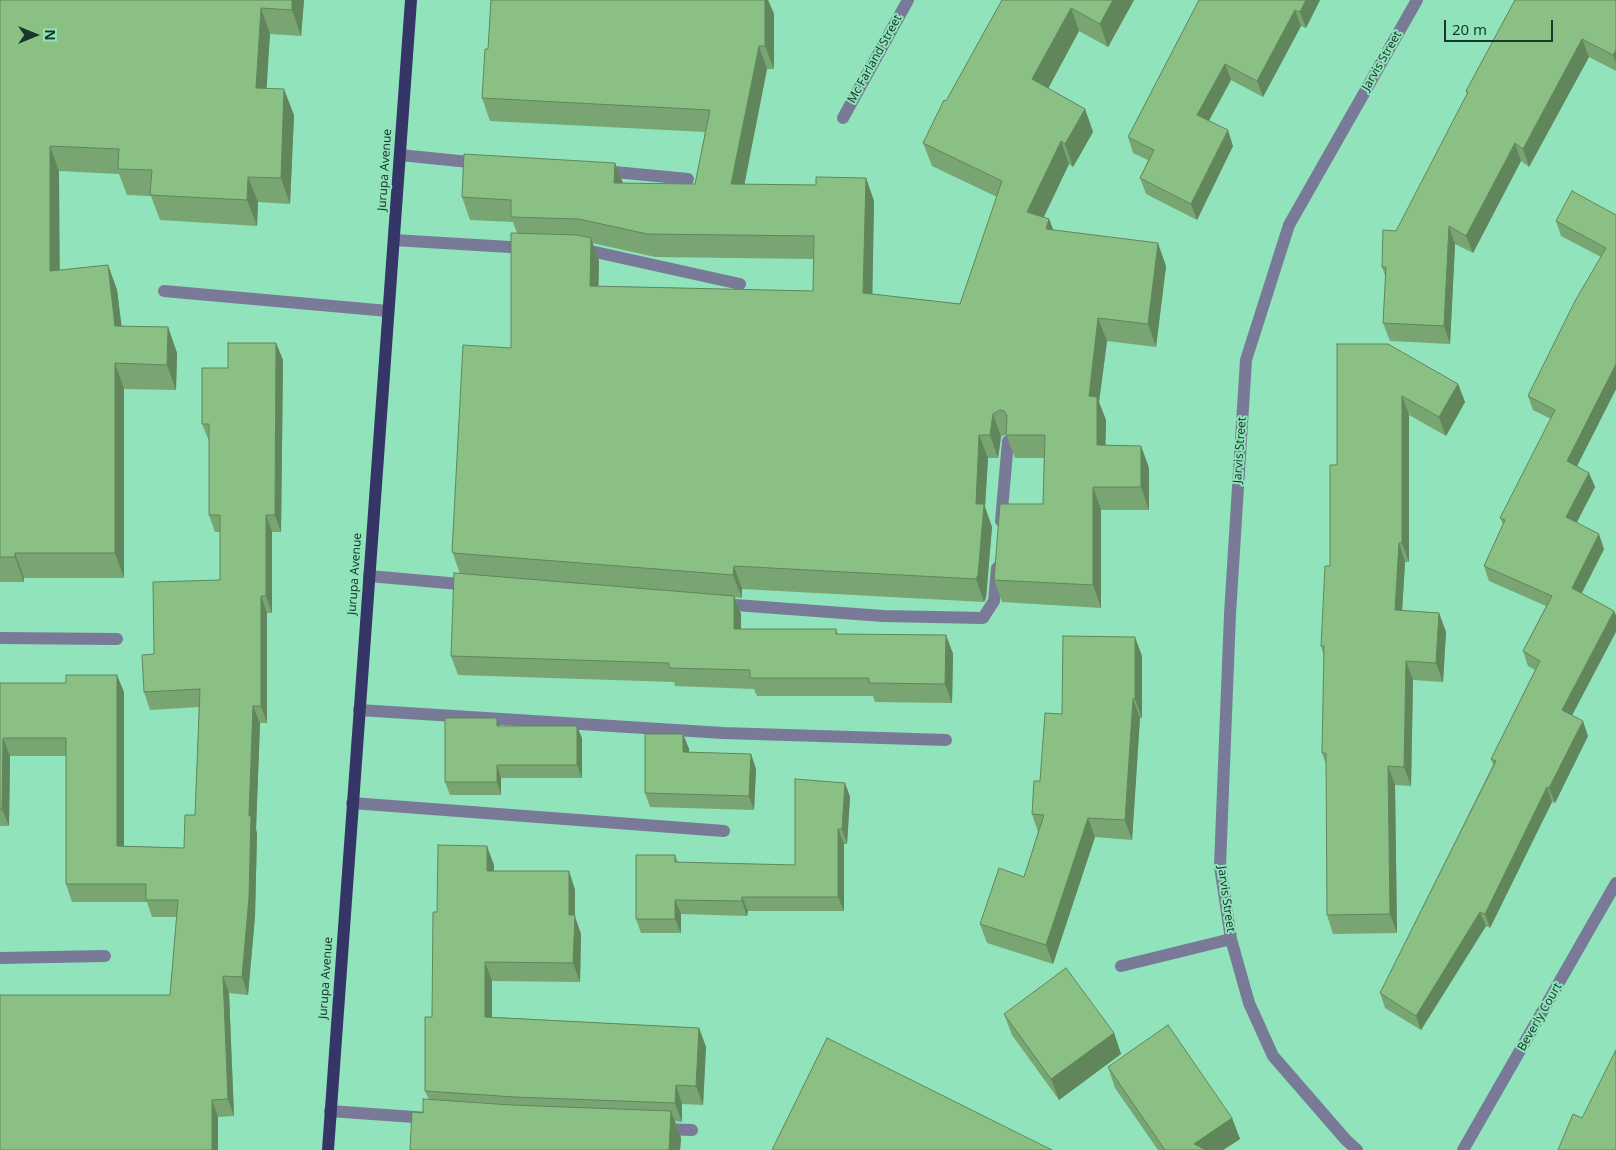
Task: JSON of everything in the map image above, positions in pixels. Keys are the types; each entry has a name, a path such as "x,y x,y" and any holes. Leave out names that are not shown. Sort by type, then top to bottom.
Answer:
{"main road":[{"name":"Jurupa Avenue","path":"328,1150 411,0"}],"street":[{"name":"Mc Farland Street","path":"843,118 908,0"},
{"name":"Jarvis Street","path":"1357,1150 1346,1140 1273,1056 1249,1003 1231,939 1220,866 1230,614 1246,360 1289,225 1417,0"},
{"path":"400,155 489,165"},
{"path":"595,170 688,179"},
{"path":"394,240 539,248"},
{"path":"567,249 586,250 740,284"},
{"path":"164,291 388,311"},
{"path":"1000,535 1008,441"},
{"path":"708,604 883,616 983,618 994,601 998,554"},
{"path":"369,576 480,586"},
{"path":"0,638 117,639"},
{"path":"359,710 723,733 946,740"},
{"path":"352,803 724,831"},
{"name":"Beverly Court","path":"1463,1150 1616,883"},
{"name":"Jarvis Street","path":"1121,966 1231,939"},
{"path":"0,958 105,956"},
{"path":"330,1111 442,1119"},
{"path":"654,1128 692,1130"}],"building":[{"path":"0,0 292,0 292,10 261,8 256,88 284,89 281,178 248,177 247,200 150,195 152,170 118,169 119,149 50,146 50,271 108,265 115,326 168,327 167,365 115,363 115,553 15,553 15,557 0,557"},
{"path":"491,0 765,0 765,46 759,46 731,184 816,185 816,177 866,178 863,293 960,304 1002,181 923,143 944,100 946,101 1002,0 1113,0 1100,24 1071,8 1032,79 1085,109 1065,144 1061,141 1027,212 1049,219 1046,229 1158,243 1148,324 1098,318 1089,396 1097,397 1097,445 1141,446 1141,487 1093,487 1093,585 994,580 1000,504 1043,504 1045,435 1006,435 1007,415 1004,411 1000,410 993,414 990,435 979,435 976,504 984,504 978,575 976,579 734,566 733,575 453,553 463,345 511,348 511,233 577,235 591,238 590,286 813,291 814,236 647,234 579,219 511,217 511,200 462,197 464,154 615,163 614,183 695,184 710,110 482,98"},
{"path":"1199,0 1306,0 1300,12 1295,10 1257,81 1225,64 1197,115 1228,130 1191,204 1140,178 1154,150 1128,137"},
{"path":"1515,0 1616,0 1616,50 1613,55 1582,39 1523,149 1515,143 1466,236 1449,226 1444,326 1383,323 1386,267 1382,267 1383,230 1396,231 1468,92 1466,91"},
{"path":"1572,191 1616,215 1616,364 1567,461 1589,473 1566,517 1599,534 1572,588 1614,611 1562,710 1583,721 1549,788 1547,787 1485,914 1480,912 1416,1016 1380,993 1496,761 1491,759 1540,661 1523,651 1552,596 1484,566 1505,520 1500,518 1555,410 1528,396 1575,301 1606,248 1556,221"},
{"path":"228,343 276,343 275,515 266,515 266,596 261,596 261,706 253,706 249,816 251,816 249,898 242,977 223,976 228,1099 212,1100 212,1150 0,1150 0,995 170,995 178,900 146,900 146,884 66,884 66,738 3,738 2,809 0,809 0,683 66,683 66,675 117,675 117,846 184,848 185,815 195,815 200,689 144,692 142,655 154,654 153,582 220,580 220,515 209,515 209,424 202,424 202,368 228,368"},
{"path":"1337,344 1388,344 1458,384 1439,417 1402,396 1402,543 1399,543 1395,610 1439,613 1436,663 1406,661 1404,767 1388,766 1390,914 1327,915 1326,753 1322,753 1324,646 1321,646 1325,566 1330,566 1330,465 1337,465"},
{"path":"454,573 734,596 734,629 836,629 836,634 946,635 945,684 869,683 869,678 750,678 750,670 669,668 669,663 451,656"},
{"path":"1063,636 1135,637 1135,699 1133,699 1125,820 1088,818 1046,945 980,924 999,868 1024,877 1044,815 1032,814 1034,781 1040,781 1045,713 1062,714"},
{"path":"445,718 497,718 497,726 577,726 577,765 497,765 497,782 445,782"},
{"path":"645,734 683,734 683,752 751,754 749,796 645,793"},
{"path":"795,779 845,783 842,829 838,829 838,897 742,897 742,901 675,900 675,919 636,919 636,855 675,855 675,862 795,865"},
{"path":"438,845 487,846 487,871 569,871 569,915 575,915 573,963 485,962 485,1017 699,1028 696,1086 676,1085 675,1103 515,1097 425,1091 425,1017 432,1017 433,912 437,912"},
{"path":"1066,968 1114,1033 1051,1079 1004,1014"},
{"path":"1168,1025 1232,1118 1194,1144 1206,1150 1165,1150 1108,1067"},
{"path":"827,1038 1052,1150 772,1150"},
{"path":"1616,1050 1616,1150 1558,1150 1573,1114 1582,1118"},
{"path":"423,1099 511,1105 671,1111 669,1150 410,1150 412,1112 423,1113"}]}
